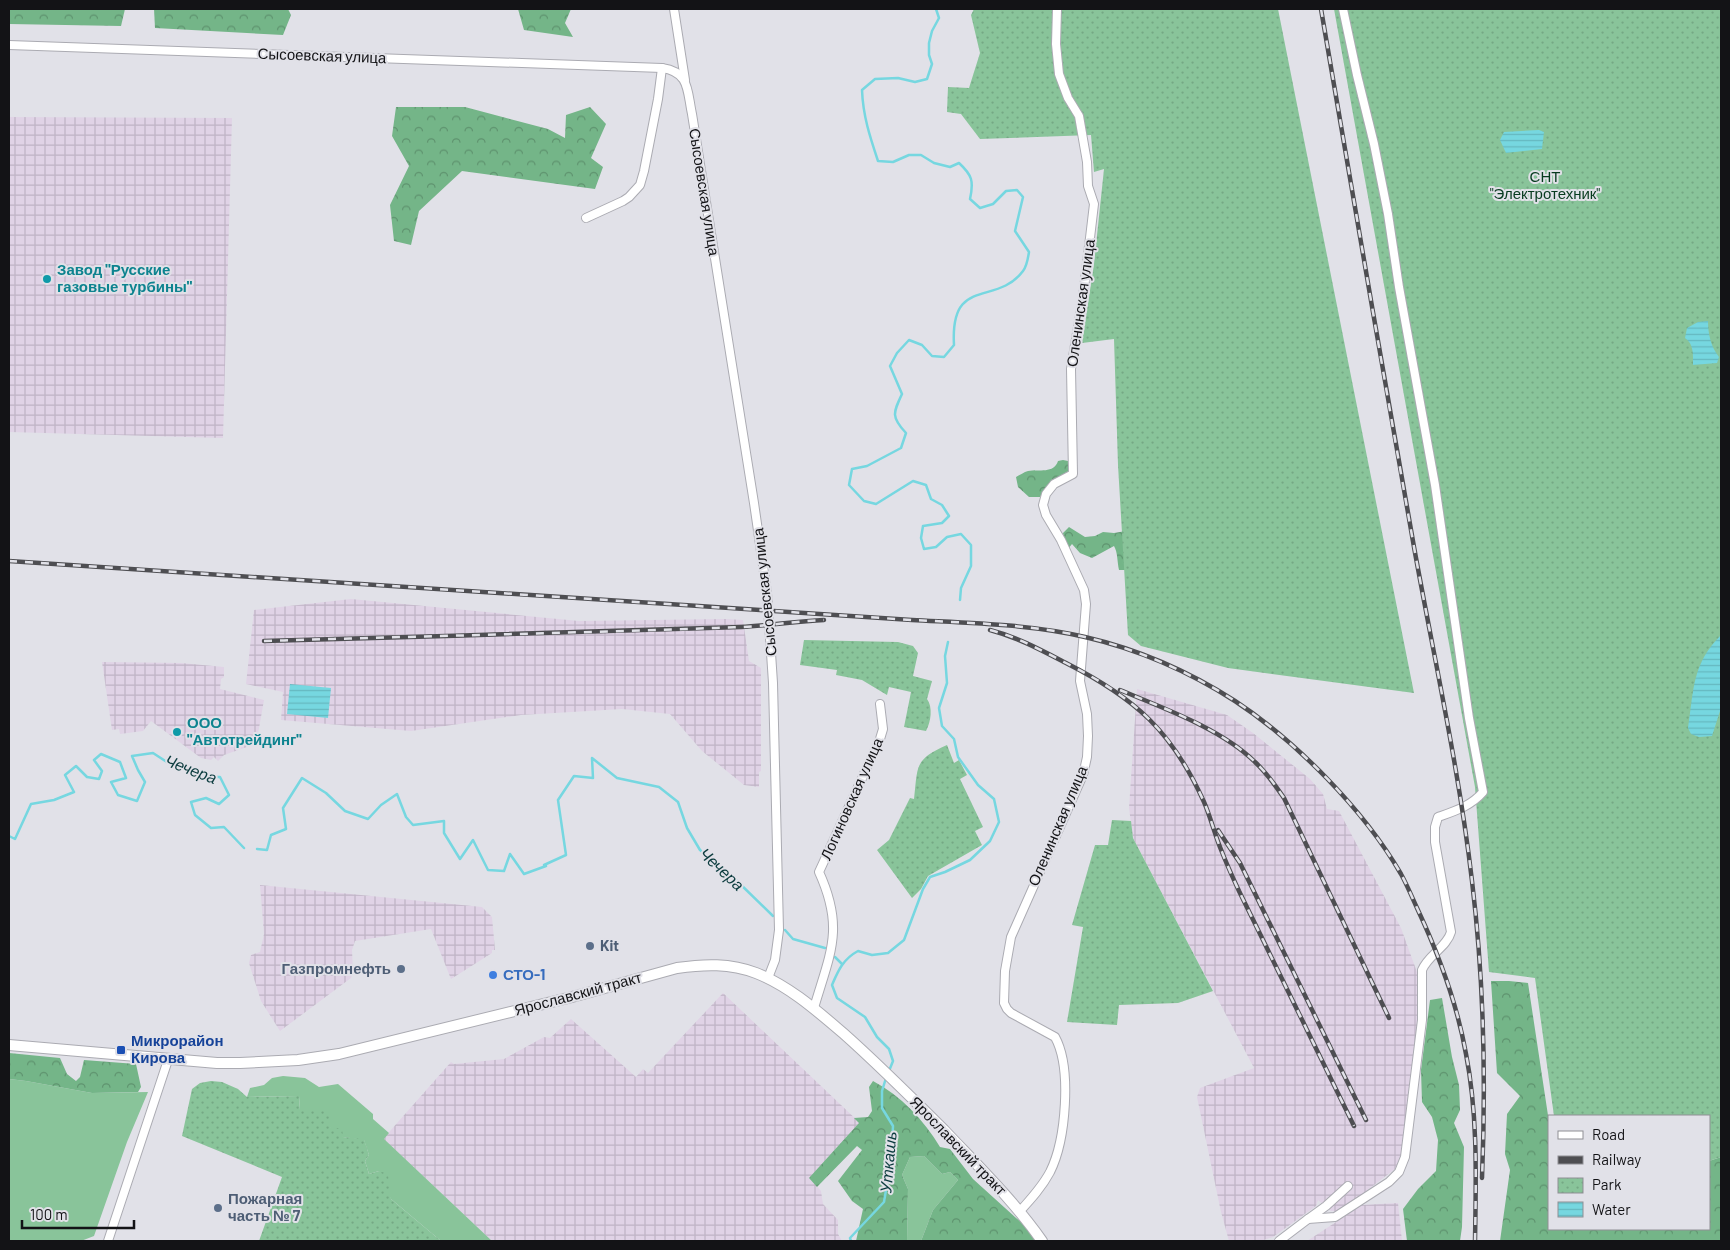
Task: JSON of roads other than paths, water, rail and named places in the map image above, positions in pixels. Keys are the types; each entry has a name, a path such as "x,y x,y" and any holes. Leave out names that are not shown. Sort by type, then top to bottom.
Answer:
{"street":[{"name":"Сысоевская улица","path":"674,9 767,593 773,682 779,930 775,960 768,978"},
{"name":"Оленинская улица","path":"1020,1211 1042,1186 1057,1153 1063,1129 1065,1089 1059,1044 1055,1037 1012,1013 1004,1003 1005,971 1011,937 1083,774 1087,757 1088,736 1087,714 1080,681 1086,604 1084,590 1065,549 1046,516 1043,505 1046,494 1054,484 1073,474 1071,369 1083,296 1094,204 1088,186 1087,162 1079,116 1068,98 1059,74 1056,44 1057,9"},
{"path":"1308,1219 1335,1217 1389,1182 1399,1172 1405,1158 1422,1020 1422,970 1425,963 1450,938 1451,932 1435,842 1435,827 1438,817 1470,804 1483,792 1469,718 1435,485 1399,288 1388,214 1343,9"},
{"name":"Сысоевская улица","path":"9,45 665,68"},
{"path":"665,68 675,66 681,50"},
{"path":"665,68 678,72 686,84"},
{"path":"586,218 623,201 640,185 665,68"},
{"name":"Логиновская улица","path":"814,1008 833,942 834,926 828,892 819,872 880,739 883,729 880,704"},
{"name":"Ярославский тракт","path":"9,1045 168,1060 248,1063 298,1060 339,1054 563,999 677,968 697,965 742,968 768,978 790,990 814,1008 880,1066 1020,1211 1042,1241"},
{"path":"108,1241 168,1060"},
{"path":"1279,1241 1326,1206 1348,1186"}],"water":[{"path":"1539,130 1544,132 1542,149 1506,153 1500,140 1504,132"},
{"path":"1708,321 1710,340 1719,357 1717,363 1693,365 1690,343 1685,338 1687,328 1698,322"},
{"path":"1721,635 1721,708 1712,736 1699,737 1691,734 1688,728 1693,689 1704,656"},
{"path":"290,684 331,688 328,718 287,714"}],"waterway":[{"name":"Уткашь","path":"936,9 939,18 932,31 929,43 929,55 932,64 927,79 915,82 898,78 875,79 862,90 865,118 878,161 893,162 909,155 921,155 934,163 950,167 959,163 967,171 971,179 970,199 980,208 993,204 1006,191 1017,190 1023,197 1015,231 1029,252 1023,271 1012,282 967,300 959,309 955,323 954,345 944,357 932,356 922,345 909,340 897,353 890,366 902,394 895,410 896,419 906,433 901,448 867,466 852,469 849,485 864,501 876,504 913,481 926,485 931,499 942,505 949,516 942,523 923,526 921,538 924,549 936,547 947,537 961,534 971,545 971,566 961,588 960,600"},
{"name":"Уткашь","path":"889,1071 893,1061 889,1049 877,1037 865,1017 837,998 832,985 834,980 845,962 858,951 872,955 888,953 904,940 923,889 930,877 970,860 990,841 999,822 994,799 978,785 958,757 954,739 942,726 939,708 947,683 945,656 948,642"},
{"name":"Чечера","path":"9,836 15,839 31,804 54,800 74,792 65,775 76,766 87,777 99,779 102,771 94,760 101,754 120,762 126,778 111,782 118,795 137,801 145,782 132,756 153,753 170,764 204,777 220,777 229,795 219,804 206,798 191,802 195,815 211,828 224,827 244,848"},
{"name":"Чечера","path":"257,849 267,850 271,835 286,829 283,808 302,778 326,793 345,811 368,819 381,805 397,794 406,817 413,825 444,821 444,833 460,859 473,840 488,870 504,871 510,854 524,874 546,866 544,865 566,855 558,800 574,776 593,778 592,758 617,778 659,787 678,802 687,828 700,850 736,880 773,916"},
{"name":"Чечера","path":"785,930 793,939 825,948"},
{"name":"Чечера","path":"835,957 842,964"},
{"name":"Уткашь","path":"851,1241 850,1238 884,1202 891,1161 893,1126 882,1108 882,1091 886,1078"}],"railway":[{"path":"1321,9 1402,480 1467,839 1476,918 1481,992 1484,1067 1482,1178"},
{"path":"9,561 977,623 1043,629 1105,642 1181,671 1235,701 1258,717 1305,756 1327,778 1368,826 1386,850 1403,878 1433,943 1458,1016 1466,1054 1473,1100 1476,1171 1475,1241"},
{"path":"264,641 741,627 824,620"},
{"path":"990,630 1010,636 1038,649 1112,689 1149,719 1179,755 1204,802 1239,891 1354,1126"},
{"path":"1120,690 1209,729 1241,750 1267,775 1284,798 1389,1018"},
{"path":"1218,830 1240,863 1366,1120"}],"place":[{"name":"Завод \"Русские газовые турбины\"","path":"47,279"},
{"name":"ООО \"Автотрейдинг\"","path":"177,732"},
{"name":"Kit","path":"590,946"},
{"name":"Газпромнефть","path":"401,969"},
{"name":"СТО-1","path":"493,975"},
{"name":"Микрорайон Кирова","path":"121,1050"},
{"name":"Пожарная часть № 7","path":"218,1208"}],"park label":[{"name":"СНТ \"Электротехник\"","path":"1545,186"}]}
